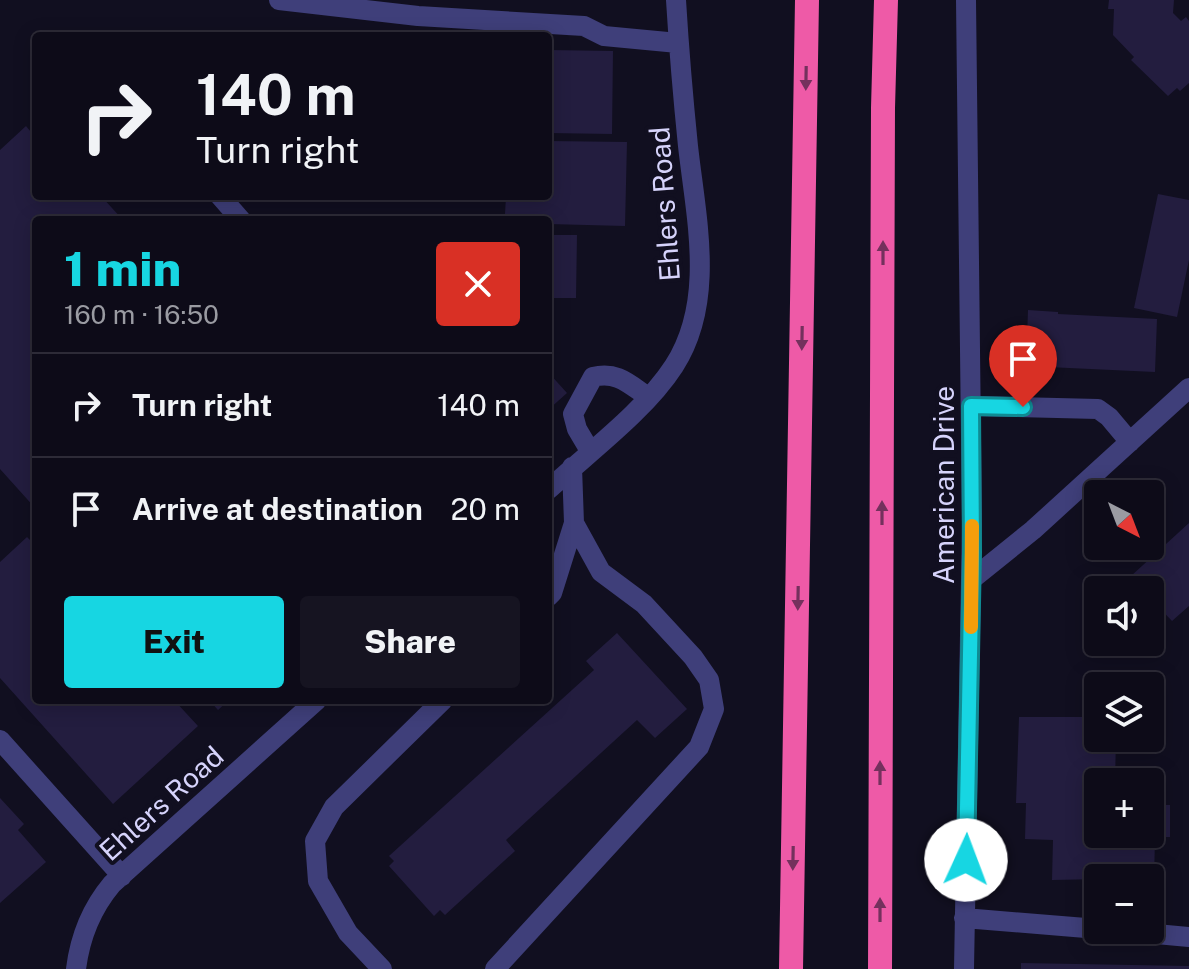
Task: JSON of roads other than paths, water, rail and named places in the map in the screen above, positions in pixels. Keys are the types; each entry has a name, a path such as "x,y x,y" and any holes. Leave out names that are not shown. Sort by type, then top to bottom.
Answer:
{"highway":[{"path":"791,969 807,0"},
{"path":"880,969 886,0"}],"street":[{"path":"279,0 418,16 584,26 604,36 678,43"},
{"name":"Ehlers Road","path":"552,486 648,397 674,366 687,343 696,315 698,235 676,0"},
{"name":"American Drive","path":"964,969 971,580 966,0"},
{"path":"224,200 238,216"},
{"path":"590,451 577,429 573,414 593,377 606,374 625,381 648,397"},
{"path":"971,580 1033,530 1189,388"},
{"path":"971,406 1098,409 1130,442"},
{"path":"552,593 574,523 572,467"},
{"path":"495,969 699,747 714,709 709,680 693,657 644,604 601,572 574,523"},
{"name":"Ehlers Road","path":"76,969 78,948 87,920 103,895 313,704"},
{"path":"382,969 348,933 318,881 315,841 334,807 439,704"},
{"path":"0,740 122,876"},
{"path":"964,918 1084,928"},
{"path":"1164,935 1189,937"}]}
